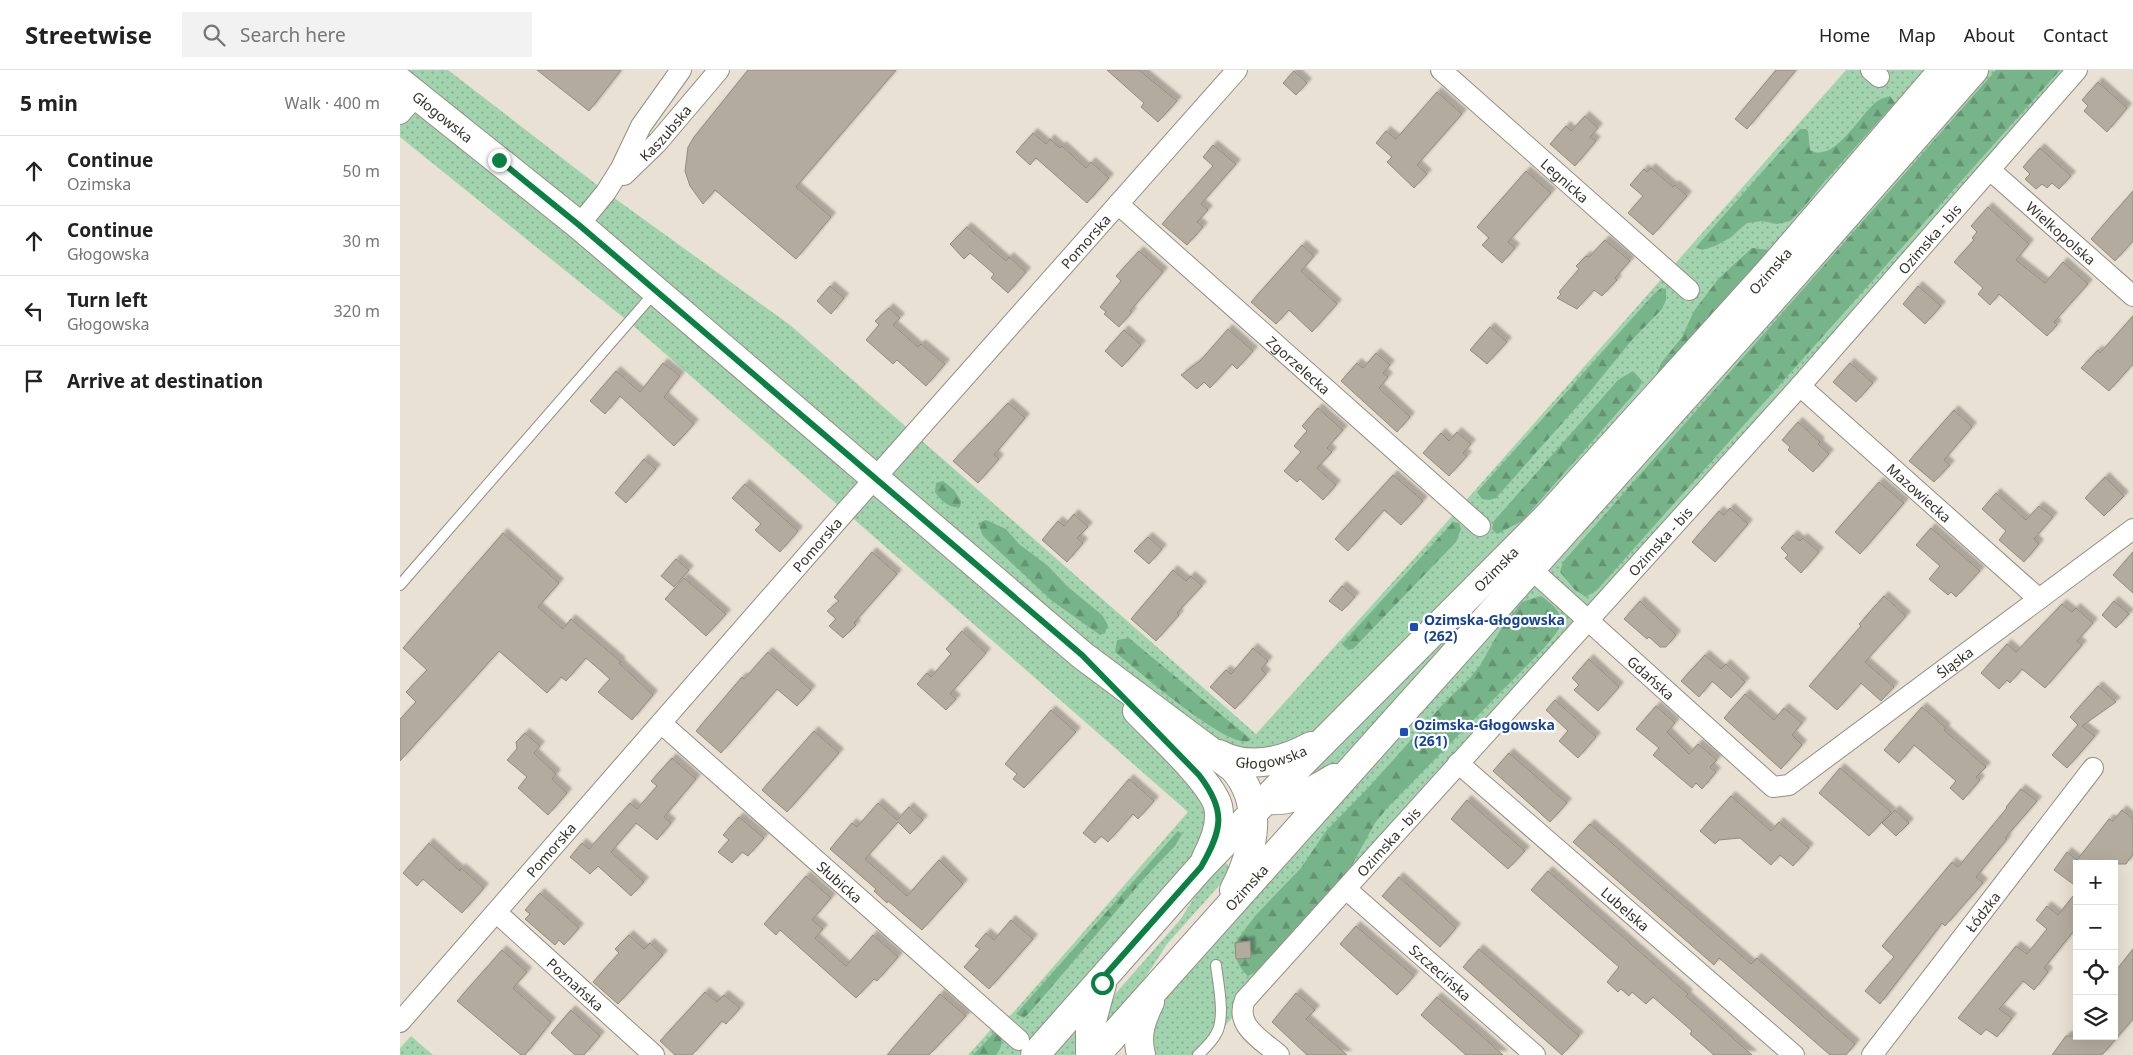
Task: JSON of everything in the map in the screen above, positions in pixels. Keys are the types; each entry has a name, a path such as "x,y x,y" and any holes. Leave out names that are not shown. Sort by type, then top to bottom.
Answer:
{"main road":[{"name":"Ozimska","path":"1027,1047 1107,973 1256,804 1332,733 1550,514 1768,273 1943,70"},
{"name":"Ozimska","path":"1096,1055 1784,286 1974,70"},
{"name":"Głogowska","path":"406,97 593,208 656,291 1082,655 1208,748 1238,774 1256,804"},
{"name":"Głogowska","path":"1082,655 1199,775 1210,790 1218,808 1214,843 1201,867"},
{"name":"Głogowska","path":"1208,748 1232,759 1259,763 1279,760 1298,753 1332,733"},
{"path":"1191,948 1224,905 1244,869 1252,840 1256,804 1299,797 1335,777 1367,752"},
{"name":"Głogowska","path":"1177,754 1216,783 1256,804"},
{"path":"1090,1055 1090,1028 1099,993 1107,973"},
{"path":"1141,1055 1138,1032 1141,1020 1161,982"}],"street":[{"name":"Kaszubska","path":"593,208 621,168 641,126 680,70"},
{"name":"Kaszubska","path":"593,208 658,142 719,70"},
{"name":"Pomorska","path":"400,1022 1236,70"},
{"name":"Legnicka","path":"1441,70 1689,290"},
{"name":"Ozimska - bis","path":"1241,1010 1245,1000 1800,386 2077,70"},
{"name":"Wielkopolska","path":"1990,170 2133,296"},
{"name":"Zgorzelecka","path":"1118,204 1480,526"},
{"name":"Mazowiecka","path":"1800,386 2040,599"},
{"name":"Śląska","path":"1773,787 1789,785 2133,529"},
{"name":"Gdańska","path":"1531,569 1773,787"},
{"name":"Słubicka","path":"661,723 1027,1047"},
{"name":"Lubelska","path":"1458,763 1794,1055"},
{"name":"Łódzka","path":"1872,1055 2093,768"},
{"name":"Szczecińska","path":"1346,889 1536,1055"},
{"name":"Poznańska","path":"497,913 654,1055"},
{"path":"1241,1010 1243,1021 1248,1028 1279,1055"}],"lane":[{"path":"400,585 656,291"},
{"path":"1198,1055 1216,1034 1221,1013 1216,965"},
{"path":"1221,1013 1241,1010"}],"green space":[{"path":"400,70 448,70 606,192 790,325 1256,734 1454,514 1846,70 1943,70 1332,733 1254,763 1084,658 1194,782 1209,820 1192,860 1019,1055 968,1055 994,1026 1012,1014 1188,812 629,322 400,137"},
{"path":"1974,70 2077,70 1199,1055 1141,1055 1141,1020"},
{"path":"1996,70 2060,70 1597,590 1586,597 1575,590 1560,572 1563,562"},
{"path":"1890,96 1895,103 1790,221 1777,224 1762,221 1747,223 1730,238 1715,246 1702,250 1696,247 1800,129 1808,131 1810,150 1819,153 1829,150 1847,135 1872,106 1880,99"},
{"path":"1752,248 1770,250 1657,378 1655,377 1662,362 1682,337 1694,311 1719,278"},
{"path":"1661,288 1666,289 1666,300 1662,309 1631,341 1588,394 1496,498 1482,499 1477,492"},
{"path":"1633,371 1642,381 1639,388 1522,521 1497,534 1492,529 1494,521 1618,380"},
{"path":"943,481 954,490 961,501 960,507 953,507 946,503 935,492 936,483"},
{"path":"986,520 1006,529 1019,544 1048,566 1067,586 1102,615 1108,625 1105,633 1100,635 1051,600 983,536 978,523"},
{"path":"1453,522 1459,523 1461,529 1456,542 1353,649 1348,650 1342,644"},
{"path":"1541,596 1557,610 1560,616 1559,627 1551,640 1387,808 1375,823 1352,865 1268,965 1248,976 1241,969 1237,961 1235,943 1255,916 1301,868 1326,831 1369,787 1445,702 1469,679 1479,667 1502,627 1522,602"},
{"path":"1465,617 1468,620 1343,758 1321,779 1310,767"},
{"path":"1129,638 1251,739 1249,741 1238,740 1202,721 1115,652 1117,640"},
{"path":"1178,831 1182,834 1175,846 1147,875 1031,1011 1024,1018 1016,1014"},
{"path":"1222,859 1233,870 1167,944 1136,992 1105,1028 1105,1013 1116,993 1180,920 1206,879"},
{"path":"1077,1029 1078,1055 1053,1055"},
{"path":"998,1031 1002,1043 996,1055 973,1055 993,1034"},
{"path":"411,1036 433,1055 400,1055 400,1048"}],"building":[{"path":"537,70 621,70 589,111"},
{"path":"748,70 896,70 796,187 831,217 796,259 715,190 703,204 690,186 685,171 688,147 694,137"},
{"path":"1107,70 1139,70 1177,101 1158,122 1141,107 1144,103"},
{"path":"1776,70 1796,70 1747,129 1735,119"},
{"path":"1294,71 1307,83 1296,95 1283,83"},
{"path":"2098,82 2127,108 2107,132 2084,111 2088,106 2082,100"},
{"path":"1437,92 1462,114 1417,165 1427,174 1414,188 1387,162 1392,157 1376,143 1386,131 1396,139"},
{"path":"1585,116 1598,128 1590,137 1596,141 1575,166 1550,144 1566,126 1571,131"},
{"path":"1033,133 1046,144 1050,139 1060,148 1062,146 1086,168 1091,162 1109,178 1087,203 1036,158 1030,165 1016,152"},
{"path":"1213,145 1236,164 1201,204 1208,210 1197,222 1203,227 1187,245 1162,224 1213,166 1203,157"},
{"path":"2040,148 2071,176 2059,189 2052,183 2047,188 2042,184 2036,189 2025,179 2030,174 2023,167"},
{"path":"1651,168 1687,196 1653,235 1628,213 1643,196 1630,185 1644,169 1647,172"},
{"path":"1526,171 1551,193 1508,242 1515,248 1502,263 1482,245 1489,238 1477,227"},
{"path":"2133,191 2133,241 2115,261 2091,239"},
{"path":"1988,207 2029,244 2016,260 2045,283 2063,262 2088,284 2054,322 2057,325 2047,336 1999,294 1990,305 1978,294 1983,288 1954,262 1974,240 1972,238 1977,232 1971,226"},
{"path":"967,227 1006,261 1009,257 1026,272 1008,293 991,278 994,274 970,253 964,259 950,244"},
{"path":"1605,240 1630,261 1615,278 1617,280 1602,296 1594,290 1577,309 1557,298 1561,294 1559,292 1579,269 1576,266 1586,256 1589,257"},
{"path":"1302,245 1314,256 1301,271 1337,304 1312,332 1289,310 1276,324 1251,302"},
{"path":"1139,251 1163,272 1119,327 1104,314 1106,312 1100,307 1121,281 1116,276"},
{"path":"830,286 844,298 831,314 817,301"},
{"path":"1918,286 1941,306 1925,324 1903,304"},
{"path":"889,308 900,318 893,325 918,347 921,344 945,364 926,386 897,360 893,364 866,340 879,325 875,321"},
{"path":"2133,316 2133,364 2109,391 2081,368 2098,350 2100,353"},
{"path":"1490,327 1507,342 1487,364 1470,350"},
{"path":"1228,329 1253,351 1237,369 1232,364 1210,388 1204,382 1197,389 1181,375 1200,361"},
{"path":"1124,330 1141,345 1122,367 1105,351"},
{"path":"1376,353 1390,365 1383,373 1388,377 1379,388 1410,417 1397,432 1341,381 1357,363 1363,368"},
{"path":"663,363 680,376 664,397 694,424 674,446 620,396 605,414 590,401 616,371 640,392"},
{"path":"1850,363 1873,383 1856,402 1833,382"},
{"path":"1008,403 1025,418 994,455 999,459 978,483 953,461"},
{"path":"1318,408 1343,430 1327,448 1332,452 1317,468 1336,485 1323,500 1300,479 1297,482 1284,471 1301,452 1294,446 1307,431 1302,426"},
{"path":"1954,410 1972,427 1944,460 1950,465 1934,482 1909,461"},
{"path":"1798,422 1820,442 1818,444 1829,454 1813,472 1788,450 1790,447 1782,440"},
{"path":"1457,432 1471,444 1463,453 1467,456 1449,476 1423,453 1441,433 1449,441"},
{"path":"644,459 656,469 626,503 615,493"},
{"path":"1393,475 1423,501 1401,525 1384,510 1348,551 1335,539"},
{"path":"2105,477 2124,496 2104,516 2085,498"},
{"path":"1879,482 1904,503 1860,554 1835,532"},
{"path":"745,484 798,531 780,552 755,530 761,524 732,498"},
{"path":"1996,493 2026,520 2039,506 2053,517 2034,539 2039,544 2024,562 1999,540 2006,531 1982,509"},
{"path":"1730,508 1748,524 1715,562 1692,542 1719,511 1724,515"},
{"path":"1074,514 1088,527 1077,538 1083,543 1067,562 1042,540 1058,521 1064,526"},
{"path":"1931,528 1980,571 1956,597 1951,592 1948,595 1929,579 1940,566 1916,545"},
{"path":"503,533 559,583 538,607 563,629 571,619 621,662 619,663 653,695 632,720 598,692 610,679 586,658 566,681 561,677 547,693 499,651 400,761 400,719 416,702 406,692 427,670 403,648"},
{"path":"1793,535 1800,541 1803,538 1819,552 1801,573 1785,558 1788,555 1781,548"},
{"path":"1148,537 1162,549 1149,564 1134,551"},
{"path":"872,552 897,574 854,623 856,625 843,638 829,626 836,619 827,611 839,601 834,597"},
{"path":"2133,552 2133,593 2113,575"},
{"path":"676,559 689,570 674,587 661,576"},
{"path":"1173,570 1186,581 1191,576 1202,586 1177,613 1179,615 1156,641 1131,619"},
{"path":"684,578 726,614 706,636 665,599"},
{"path":"1342,586 1355,597 1342,611 1329,601"},
{"path":"1884,596 1906,616 1865,662 1894,687 1881,701 1861,683 1837,710 1809,686 1861,626 1859,624"},
{"path":"1640,601 1676,635 1666,647 1660,647 1649,637 1647,639 1624,619"},
{"path":"2114,601 2129,614 2116,628 2102,615"},
{"path":"2062,604 2072,612 2076,608 2093,623 2077,641 2082,645 2045,688 2022,669 2010,683 2007,680 1999,689 1981,673 2007,644 2016,652"},
{"path":"962,631 986,653 950,694 956,699 946,710 917,684 927,673 931,677 951,654 946,649"},
{"path":"1253,648 1268,661 1261,669 1266,674 1235,709 1210,687 1226,670 1231,674"},
{"path":"768,652 811,690 797,706 777,689 721,753 696,731 742,677 744,679"},
{"path":"1705,655 1721,669 1726,664 1745,682 1731,698 1712,681 1699,697 1681,681"},
{"path":"1589,659 1619,687 1598,711 1574,690 1579,685 1572,678"},
{"path":"2098,686 2116,702 2082,726 2095,736 2067,768 2052,755 2078,725 2070,717"},
{"path":"1745,694 1774,720 1784,708 1802,723 1792,735 1802,745 1781,769 1724,718"},
{"path":"1555,700 1596,737 1578,758 1559,741 1568,731 1546,710"},
{"path":"1656,706 1675,723 1667,732 1689,754 1698,744 1717,760 1710,767 1716,772 1702,789 1696,783 1692,788 1653,755 1659,748 1636,729"},
{"path":"1922,707 1946,728 1944,730 1986,767 1976,777 1980,780 1963,800 1950,788 1956,781 1914,745 1899,763 1884,750"},
{"path":"1051,710 1076,732 1024,788 1013,779 1017,774 1005,764"},
{"path":"814,731 839,753 787,812 762,790"},
{"path":"525,733 540,746 534,753 556,774 552,779 567,793 548,815 518,788 527,777 507,760 517,749 516,742"},
{"path":"1509,753 1567,803 1550,822 1493,771"},
{"path":"672,758 696,779 664,817 671,823 657,840 636,823 611,852 644,882 631,896 598,866 590,874 570,857 582,843 589,849 630,803 637,809 657,786 651,781"},
{"path":"1840,768 1891,812 1869,836 1819,793"},
{"path":"1129,779 1154,801 1138,819 1133,814 1108,842 1101,836 1095,843 1083,833"},
{"path":"2021,789 2037,801 2005,838 2007,839 1976,877 1983,883 1945,926 1942,923 1880,1004 1865,991 1894,957 1882,946 1952,862 1958,867"},
{"path":"1731,796 1771,831 1779,822 1809,848 1793,866 1780,855 1771,865 1740,838 1719,840 1715,844 1700,831"},
{"path":"1467,800 1525,851 1508,869 1451,819"},
{"path":"878,803 897,820 909,807 923,820 910,834 898,822 865,859 907,896 939,860 963,884 922,930 888,901 887,903 874,891 876,889 830,849 852,823 857,827"},
{"path":"1895,810 1909,823 1896,836 1882,823"},
{"path":"2122,810 2133,819 2133,854 2126,864 2118,864 2118,860 2077,860 2109,819 2113,821"},
{"path":"739,817 764,838 748,856 742,852 732,863 718,852 729,840 723,835"},
{"path":"1590,824 1751,964 1757,958 1855,1044 1846,1055 1830,1055 1719,958 1714,965 1573,842"},
{"path":"429,843 460,871 461,868 484,888 462,913 423,879 417,886 403,873"},
{"path":"2067,852 2077,860 2073,860 2073,884 2054,870"},
{"path":"1548,871 1688,994 1686,996 1752,1055 1714,1055 1690,1034 1692,1031 1653,997 1646,1004 1632,992 1629,996 1621,989 1618,992 1607,982 1619,967 1531,890"},
{"path":"806,876 831,898 812,920 823,929 815,938 846,966 873,935 898,957 877,981 874,979 856,998 780,930 776,935 764,924"},
{"path":"1399,877 1456,928 1440,947 1382,896"},
{"path":"540,893 579,928 564,945 559,940 555,945 525,919 530,914 525,910"},
{"path":"2073,896 2073,932 2044,968 2048,972 2034,990 2023,981 1999,1009 2012,1018 1997,1037 1986,1029 1981,1035 1958,1018 2016,946 2027,954 2047,929 2036,920 2047,906 2058,915"},
{"path":"1011,920 1033,939 989,989 964,967 980,949 975,946 986,933 994,940"},
{"path":"1356,926 1414,976 1397,995 1340,944"},
{"path":"629,935 644,949 650,943 663,955 618,1004 593,982 619,953 615,949"},
{"path":"1250,941 1251,958 1236,959 1235,943"},
{"path":"1479,949 1579,1036 1562,1055 1463,967"},
{"path":"2133,949 2133,1019 2118,1036 2118,995 2118,968"},
{"path":"502,950 527,972 513,988 551,1022 525,1055 521,1055 457,1001"},
{"path":"705,992 717,1002 724,995 740,1008 726,1024 722,1021 692,1055 675,1055 660,1041"},
{"path":"1296,993 1315,1010 1306,1019 1347,1055 1307,1055 1272,1022"},
{"path":"940,994 966,1016 929,1055 887,1055"},
{"path":"1437,997 1503,1055 1466,1055 1421,1015"},
{"path":"571,1010 600,1036 584,1055 575,1055 551,1033"},
{"path":"2066,1036 2073,1036 2073,1040 2115,1040 2102,1055 2052,1055"}],"place":[{"name":"Ozimska-Głogowska (262)","path":"1414,627"},
{"name":"Ozimska-Głogowska (261)","path":"1404,732"}],"route":[{"path":"499,160 579,225 1082,655 1199,775 1210,790 1217,803 1218,814 1214,843 1208,855 1201,867 1107,973 1102,983"}]}
